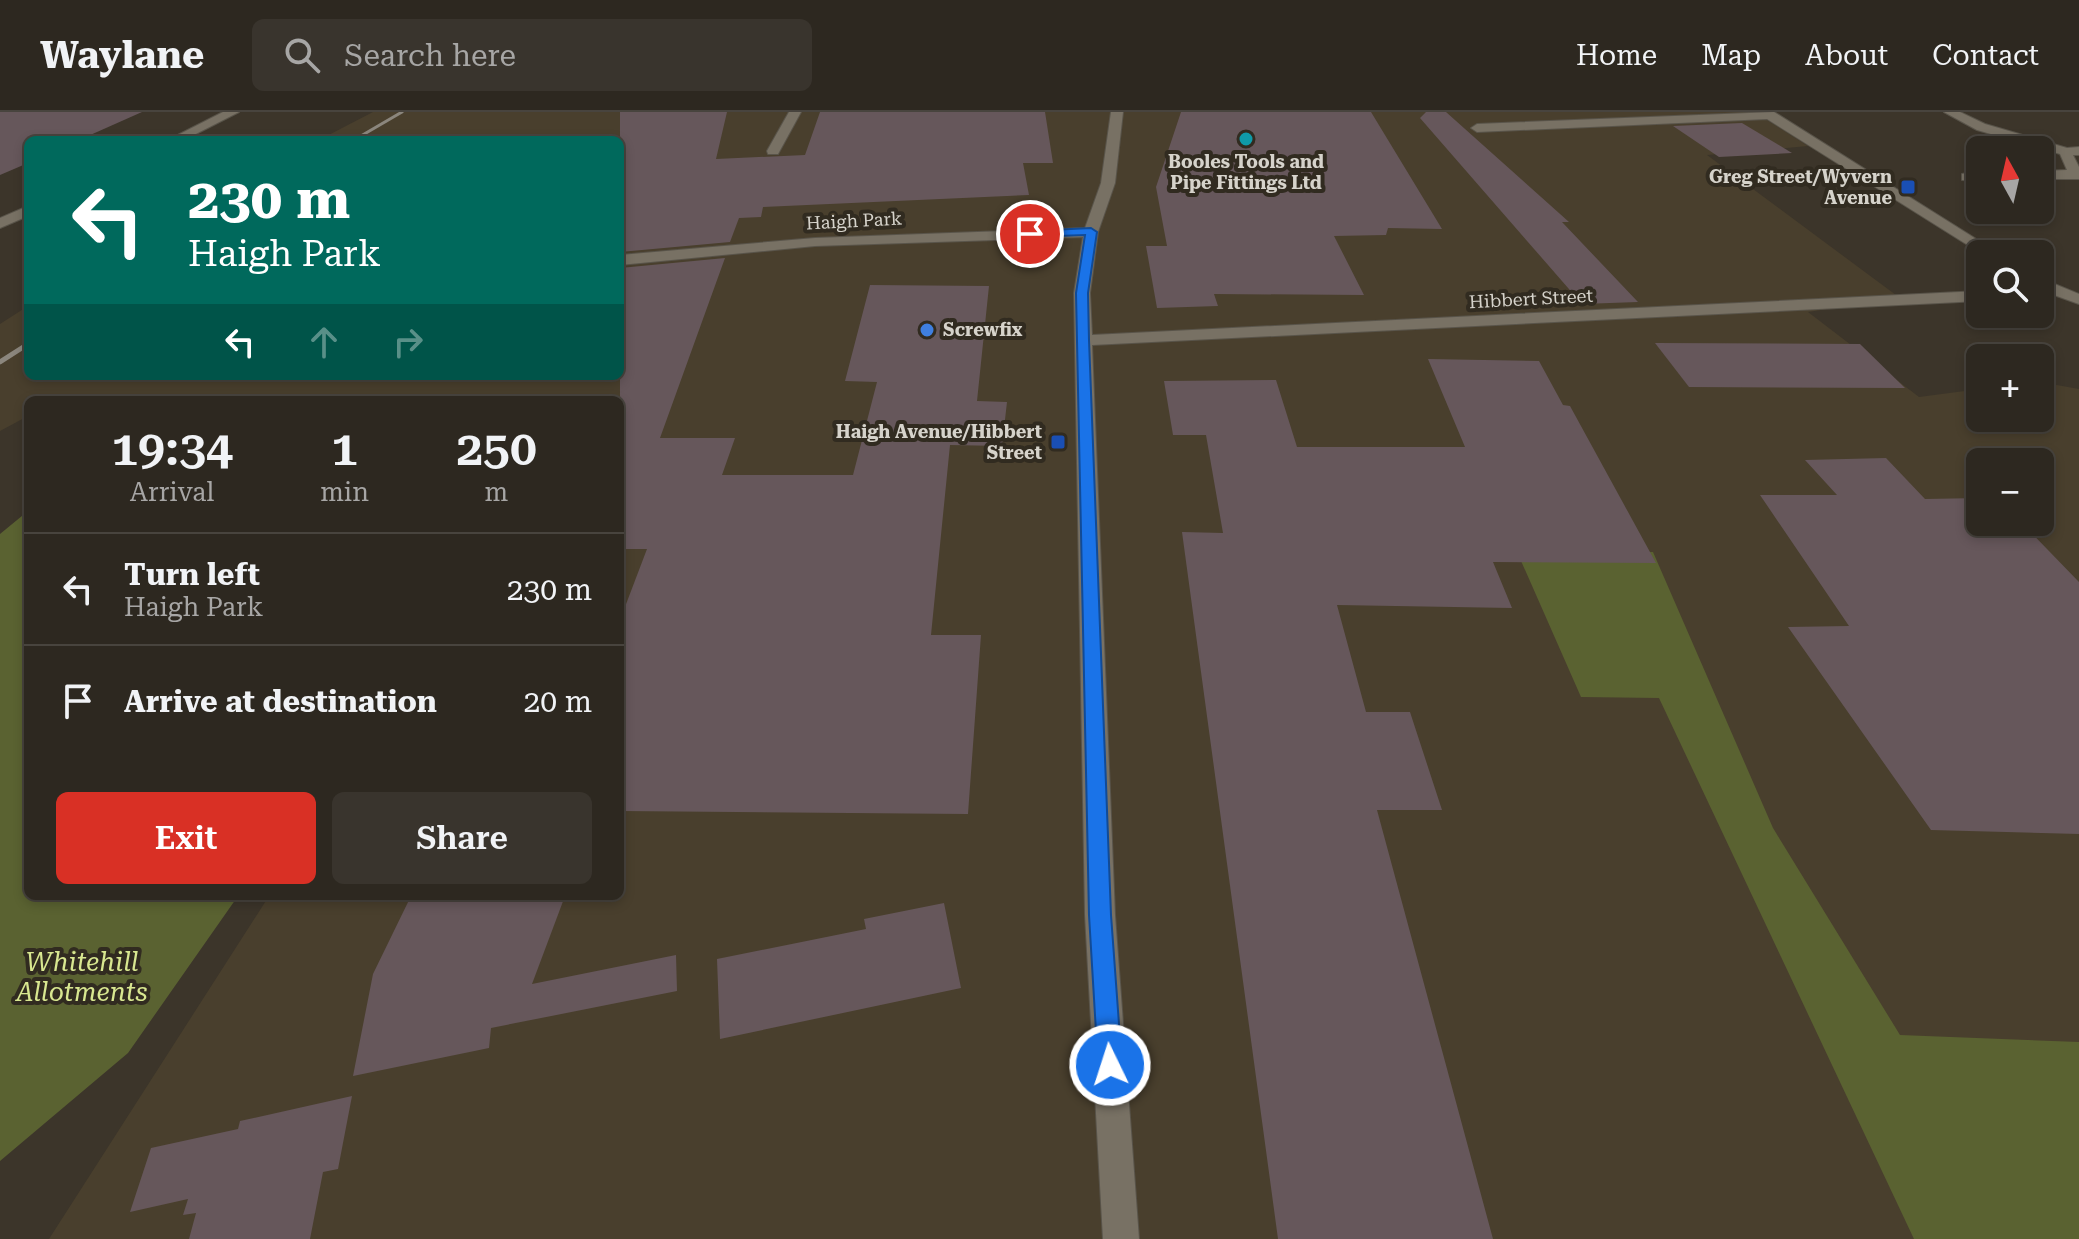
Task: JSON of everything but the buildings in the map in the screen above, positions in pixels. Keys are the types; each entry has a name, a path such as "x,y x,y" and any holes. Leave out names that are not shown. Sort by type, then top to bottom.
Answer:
{"street":[{"path":"182,136 233,112"},
{"path":"773,151 795,112"},
{"path":"1117,112 1108,183 1091,232 1082,293 1100,915 1121,1239"},
{"path":"1950,112 1981,127 2072,152 2067,162 2078,174"},
{"path":"1477,128 1768,114 1970,240"},
{"path":"2054,175 2078,174"},
{"path":"0,208 24,211"},
{"path":"0,224 24,212"},
{"name":"Haigh Park","path":"624,260 815,242 1091,232"},
{"path":"2054,294 2079,299"},
{"name":"Hibbert Street","path":"1083,340 1966,297"}],"shaded area":[{"path":"373,112 1754,112 1808,146 1707,155 1900,298 1808,312 1919,397 1966,391 1966,432 2054,432 2054,385 2079,389 2079,1239 49,1239 266,900 624,900 624,396 24,396 24,418 0,431 0,324 24,309 24,380 624,380 624,136 327,136"}],"green space":[{"name":"Whitehill Allotments","path":"24,514 24,900 235,900 128,1053 0,1161 0,534"},
{"path":"1653,552 1773,828 1900,1035 2079,1042 2079,1239 1914,1239 1659,698 1581,697 1518,554"}],"railway":[{"path":"361,136 402,112"},
{"path":"0,362 24,347"}],"place":[{"name":"Booles Tools and Pipe Fittings Ltd","path":"1246,139"},
{"name":"Greg Street/Wyvern Avenue","path":"1908,187"},
{"name":"Screwfix","path":"927,330"},
{"name":"Haigh Avenue/Hibbert Street","path":"1058,442"}],"route":[{"path":"1030,234 1091,232 1082,293 1083,340 1100,915 1110,1065"}]}
